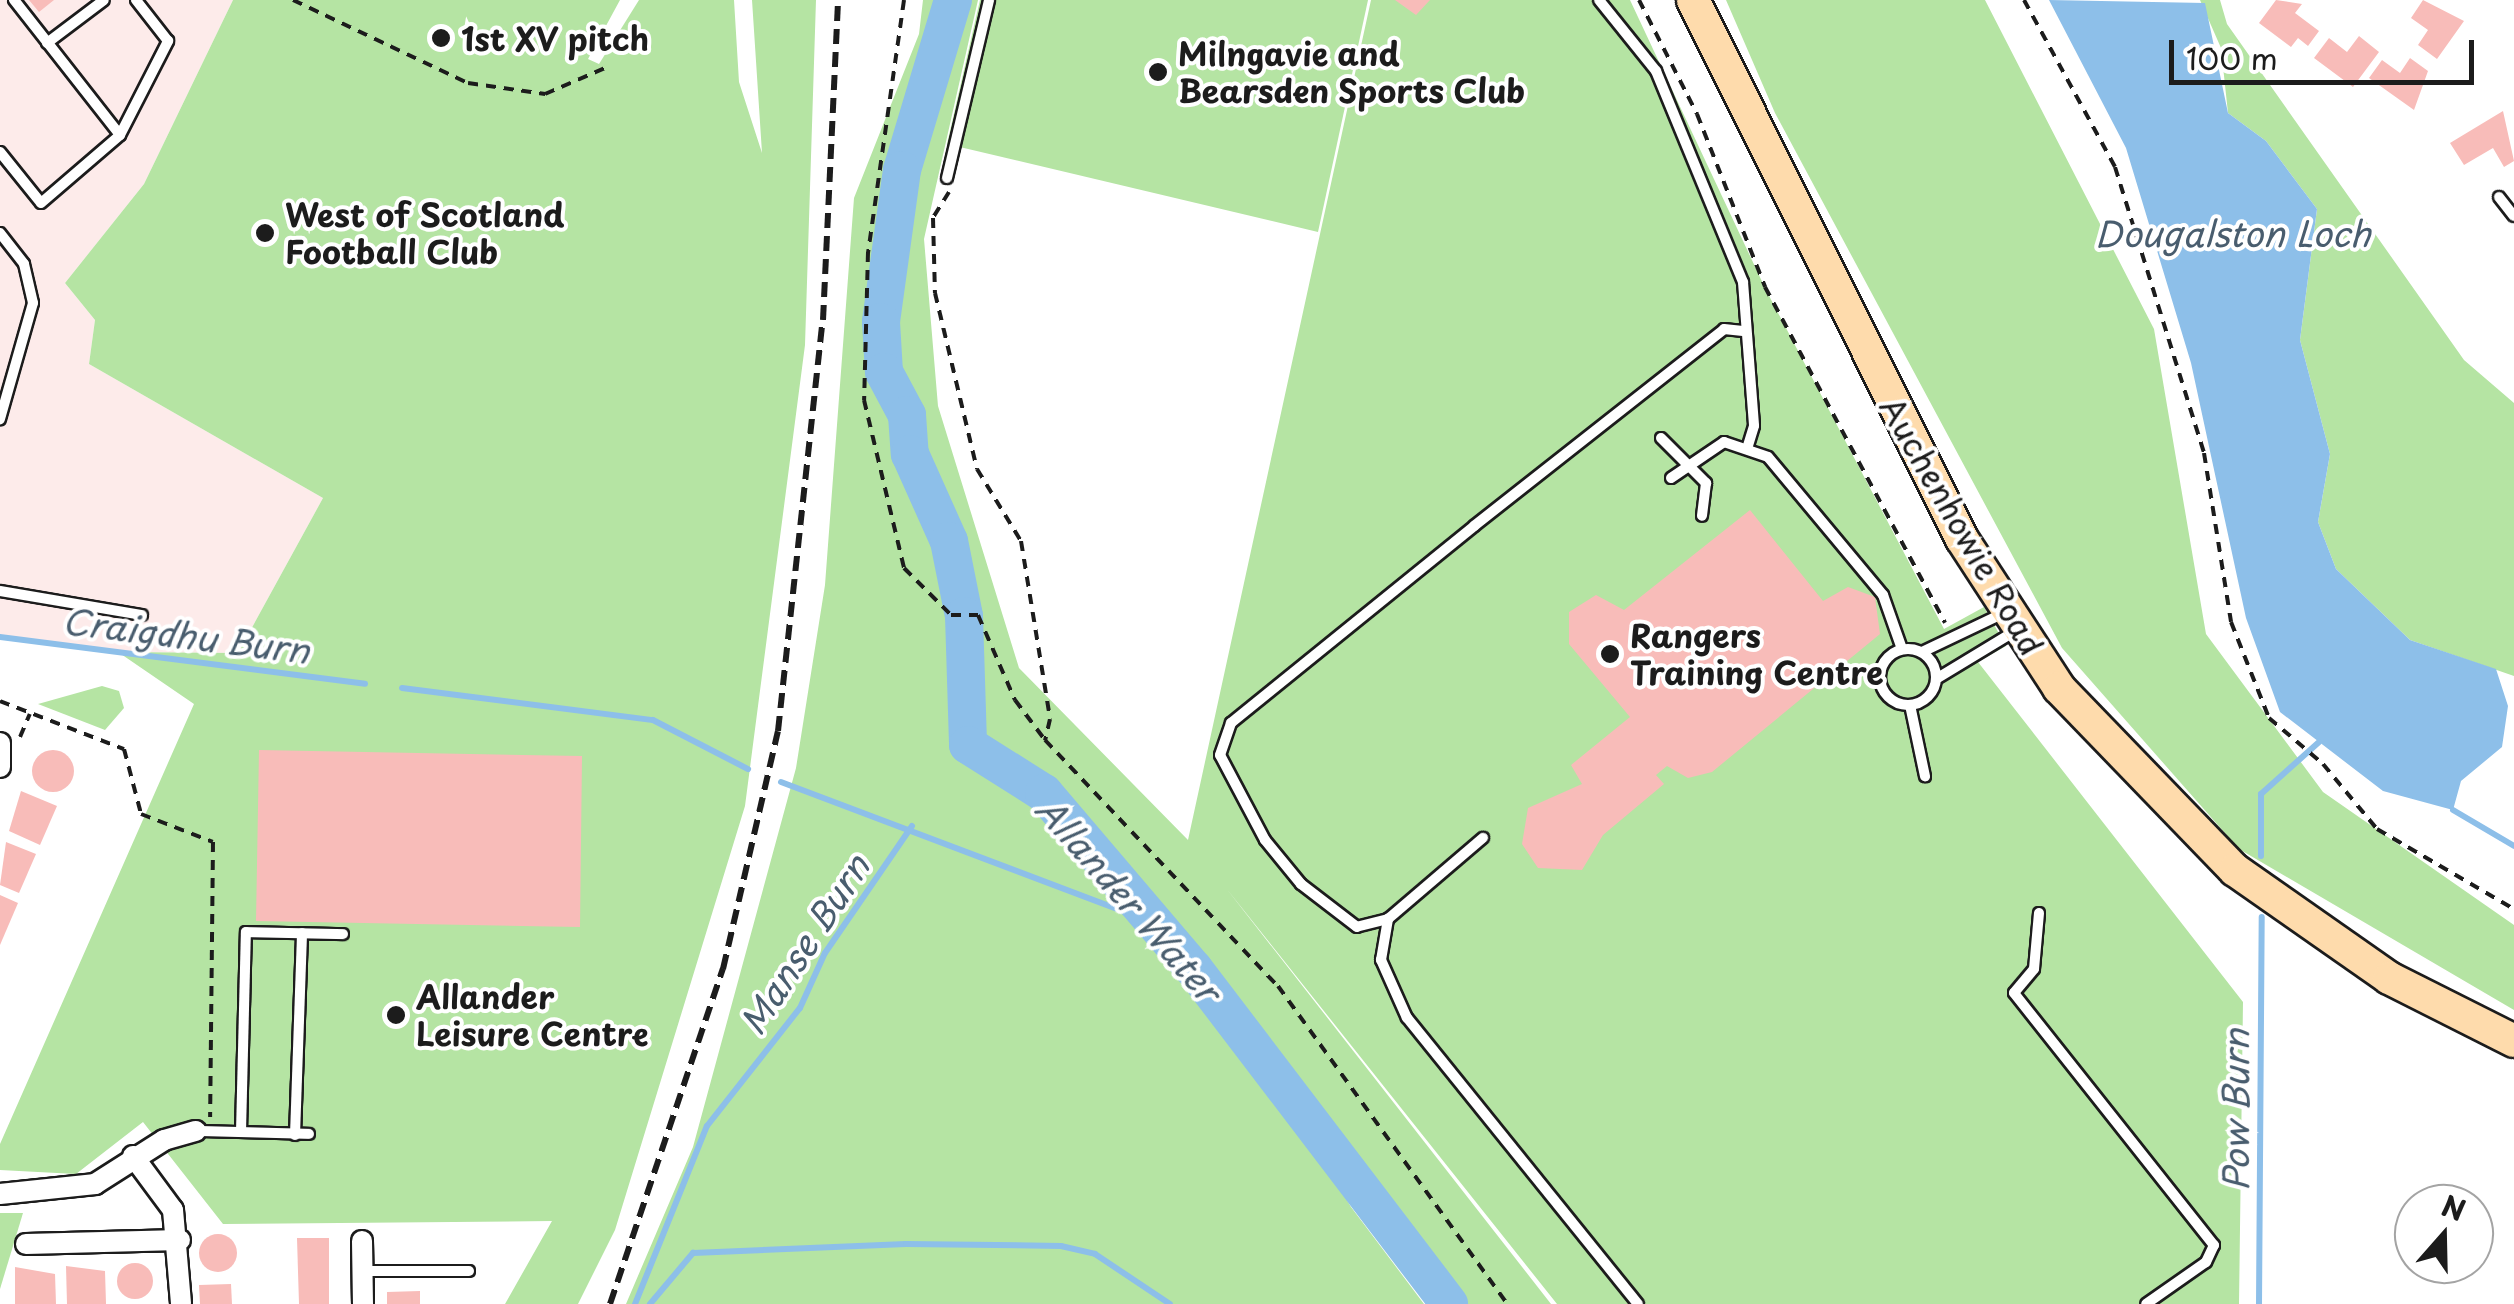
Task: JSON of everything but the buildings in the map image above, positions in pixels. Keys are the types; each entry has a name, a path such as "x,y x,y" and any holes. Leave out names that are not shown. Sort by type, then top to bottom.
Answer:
{"main road":[{"name":"Auchenhowie Road","path":"1693,0 1865,355 2012,621 2116,756 2235,870 2389,978 2514,1041"}],"street":[{"path":"0,1194 95,1184 132,1156 203,1131"},
{"path":"132,1156 173,1210 180,1240 182,1304"},
{"path":"26,1244 180,1240"},
{"path":"362,1241 363,1304"}],"lane":[{"path":"14,0 120,135"},
{"path":"47,42 104,0"},
{"path":"0,152 41,204 120,135 168,41 136,0"},
{"path":"947,178 989,0"},
{"path":"1599,0 1656,72 1742,282 1743,332 1754,426 1748,446"},
{"path":"2499,197 2514,216"},
{"path":"0,233 24,264 34,303 0,420"},
{"path":"1482,838 1388,919 1357,927 1265,840 1220,755 1232,722 1724,329 1743,332"},
{"path":"1660,438 1689,462 1711,498 1702,516"},
{"path":"1671,478 1707,446 1748,446 1768,456 1883,595 1902,649"},
{"path":"0,592 142,615"},
{"path":"1910,705 1890,700 1880,681 1884,661 1902,649 1922,652 2012,621"},
{"path":"1910,705 1936,679 2012,621"},
{"path":"1922,652 1936,679"},
{"path":"1910,705 1925,776"},
{"path":"2038,914 2034,969 2014,993 2214,1246 2206,1262 2146,1304"},
{"path":"1388,919 1382,960 1407,1018 1638,1304"},
{"path":"241,1132 246,932 344,934"},
{"path":"295,1135 302,933"},
{"path":"203,1131 309,1134"},
{"path":"363,1271 468,1271"}],"path":[{"path":"293,0 468,83 544,94 605,68"},
{"path":"904,0 868,252 864,400 904,568 951,614 978,615 1015,700 1045,740 1278,986 1508,1304"},
{"path":"1639,0 1697,114 1765,287 1946,624"},
{"path":"2024,0 2114,167 2204,453 2231,622 2269,718 2324,764 2377,829 2514,909"},
{"path":"947,178 949,200 933,218 935,292 977,469 1020,541 1045,740"},
{"path":"0,701 124,749 141,814 213,842 203,1131"},
{"path":"1,752 20,738 30,714"}],"shaded area":[{"path":"0,0 233,0 144,184 65,283 95,320 89,364 323,498 238,653 118,652 0,636"}],"green space":[{"path":"233,0 620,0 588,59 599,64 639,0 734,0 739,82 762,153 752,0 816,0 805,345 745,806 615,1230 578,1304 505,1304 552,1221 223,1224 143,1122 76,1174 0,1170 0,1144 194,704 118,652 238,653 323,498 89,364 95,320 65,283 144,184"},
{"name":"Rangers Training Centre","path":"923,0 978,0 924,239 938,406 1019,668 1188,840 1371,0 1630,0 1766,290 1944,629 1984,607 2006,646 1978,662 2243,1002 2239,1304 1557,1304 1226,888 1551,1304 1439,1304 1281,1089 1351,1207 1424,1304 626,1304 693,1147 796,768 825,585 854,198 919,34"},
{"name":"Milngavie and Bearsden Sports Club","path":"980,0 1368,0 1318,232 947,144"},
{"path":"1726,0 1985,0 2154,329 2206,634 2323,792 2514,925 2514,1010 2239,849 2062,648 1775,113"},
{"path":"2200,0 2220,0 2227,24 2464,360 2514,403 2514,676 2410,640 2336,569 2318,522 2330,454 2300,340 2317,209 2266,141 2228,113 2221,48"},
{"path":"102,686 119,691 124,708 105,730 38,704"},
{"path":"0,1213 23,1213 0,1289"}],"water":[{"name":"Dougalston Loch","path":"2049,0 2205,3 2228,113 2266,141 2317,209 2300,340 2330,454 2318,522 2336,569 2410,640 2496,669 2508,706 2502,747 2461,781 2453,810 2383,791 2280,712 2246,618 2191,363 2126,148"}],"waterway":[{"name":"Allander Water","path":"953,0 902,170 881,322 884,372 907,415 910,454 949,541 964,616 968,745 1044,793 1194,969 1449,1304"},
{"name":"Craigdhu Burn","path":"0,637 365,684"},
{"name":"Craigdhu Burn","path":"402,688 653,720 748,769"},
{"name":"Pow Burn","path":"2261,856 2261,794 2319,742"},
{"name":"Craigdhu Burn","path":"781,782 1156,924"},
{"path":"2453,810 2514,846"},
{"name":"Manse Burn","path":"635,1304 707,1126 800,1008 825,953 912,826"},
{"name":"Pow Burn","path":"2259,1304 2262,917"},
{"path":"650,1304 693,1253 906,1244 1061,1246 1095,1254 1170,1304"}],"railway":[{"path":"610,1304 723,969 778,731 823,320 838,0"}],"place":[{"name":"1st XV pitch","path":"441,38"},
{"name":"Milngavie and Bearsden Sports Club","path":"1158,72"},
{"name":"West of Scotland Football Club","path":"265,233"},
{"name":"Rangers Training Centre","path":"1610,654"},
{"name":"Allander Leisure Centre","path":"396,1015"}]}
